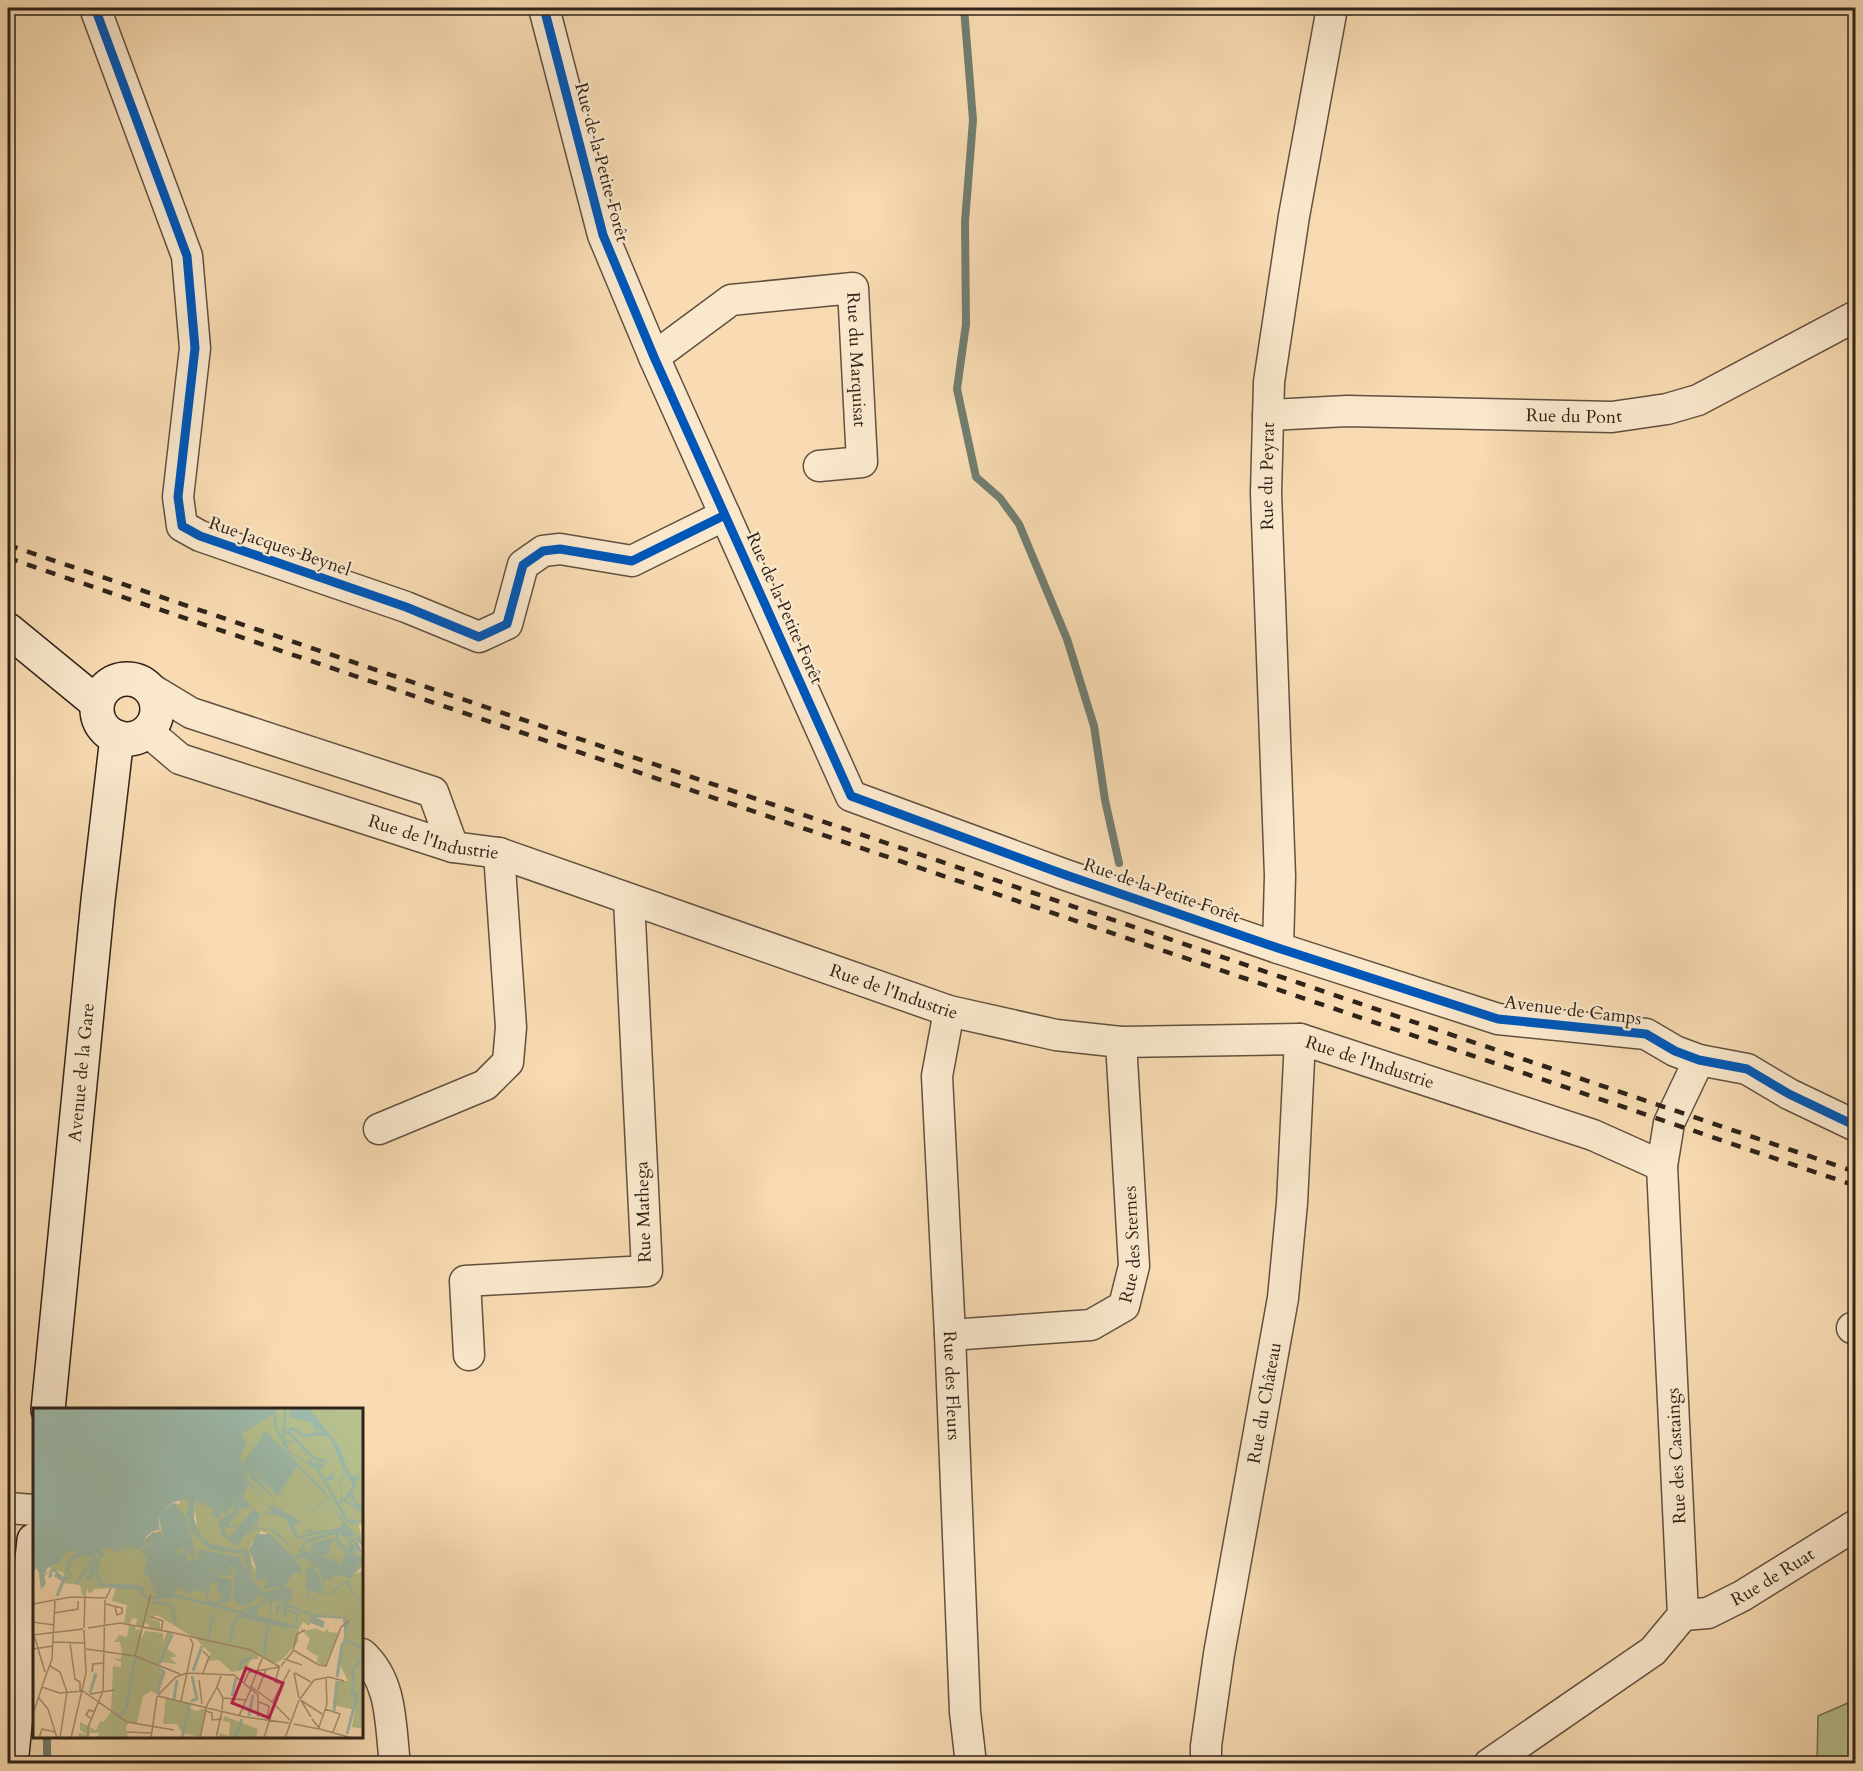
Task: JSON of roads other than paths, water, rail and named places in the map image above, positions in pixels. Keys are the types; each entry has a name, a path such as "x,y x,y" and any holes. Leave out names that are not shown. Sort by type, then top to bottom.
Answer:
{"main road":[{"path":"8,630 97,703"},
{"path":"118,680 139,681 148,687 156,704 153,723 132,734 101,723 97,703 101,693 118,680"},
{"name":"Avenue de la Gare","path":"48,1408 98,900 132,734"},
{"path":"10,1764 26,1694 33,1559"}],"street":[{"name":"Rue Jacques Beynel","path":"95,8 187,256 195,348 178,497 182,526 200,536 406,607 479,637 507,624 523,565 543,551 560,549 632,561 725,515"},
{"name":"Rue de la Petite Forêt","path":"544,8 603,235 654,357 851,796 1063,874 1278,948"},
{"name":"Rue du Peyrat","path":"1278,948 1280,876 1266,493 1269,382 1294,216 1332,8"},
{"name":"Rue du Marquisat","path":"654,357 731,300 854,288 862,462 819,466"},
{"name":"Rue du Pont","path":"1268,415 1347,411 1612,417 1667,409 1698,400 1856,316"},
{"path":"148,687 191,713 433,792 453,847"},
{"name":"Rue de l'Industrie","path":"132,734 180,759 453,847 499,853 949,1011 1056,1035 1121,1042 1300,1039 1593,1135 1662,1166"},
{"path":"379,1129 484,1084 508,1062 511,1027 499,853"},
{"name":"Rue Mathega","path":"469,1355 465,1281 647,1271 628,899"},
{"name":"Avenue de Camps","path":"1278,948 1498,1019 1646,1034 1675,1051 1699,1060 1747,1069 1789,1094 1856,1126"},
{"name":"Rue des Fleurs","path":"949,1011 937,1077 950,1335 964,1701 971,1764"},
{"name":"Rue du Château","path":"1206,1764 1219,1653 1283,1298 1292,1203 1300,1039"},
{"name":"Rue des Sternes","path":"950,1335 1091,1325 1124,1306 1134,1266 1121,1042"},
{"name":"Rue des Castaings","path":"1683,1615 1662,1166 1670,1123 1699,1060"},
{"path":"8,1509 33,1510"},
{"name":"Rue de Ruat","path":"1683,1615 1708,1613 1742,1596 1856,1525"},
{"path":"1489,1764 1523,1754 1653,1651 1683,1615"},
{"path":"363,1655 371,1662 383,1682 389,1707 395,1764"}],"waterway":[{"path":"964,8 973,120 965,222 966,324 957,389 976,477 1000,498 1019,524 1067,639 1094,726 1105,800 1119,863"},
{"path":"47,1739 47,1764"}],"railway":[{"path":"8,545 1856,1172"},
{"path":"8,558 1856,1186"}]}
